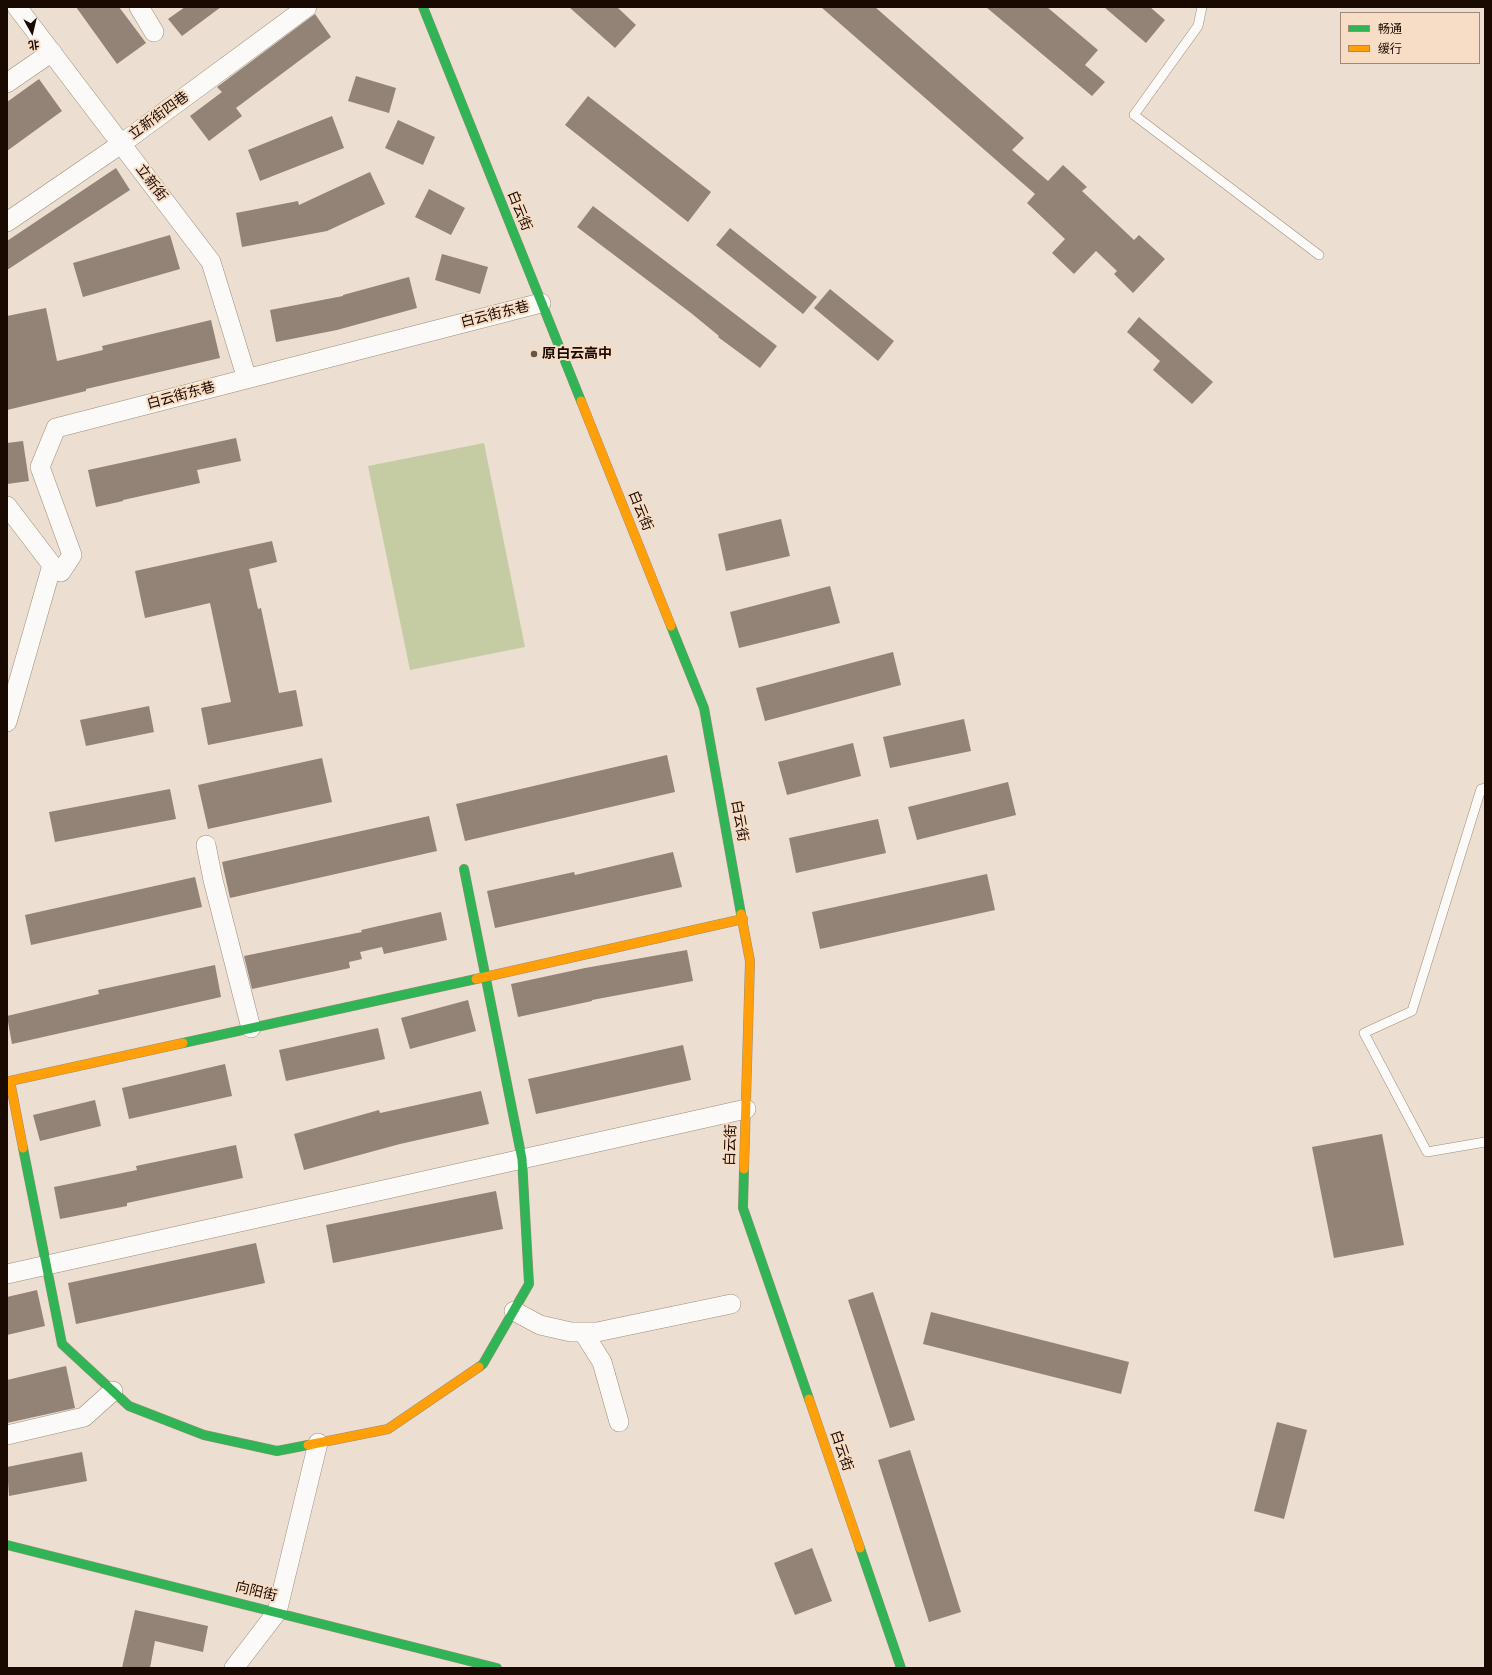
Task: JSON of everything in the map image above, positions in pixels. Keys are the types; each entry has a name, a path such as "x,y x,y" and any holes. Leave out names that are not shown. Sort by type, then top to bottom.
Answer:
{"street":[{"name":"立新街","path":"17,7 211,262 247,379"},
{"path":"139,7 154,32"},
{"name":"立新街四巷","path":"7,222 121,144 307,7"},
{"name":"白云街","path":"423,7 704,708 750,961 743,1208 901,1668"},
{"path":"7,83 52,52"},
{"name":"白云街东巷","path":"52,565 61,572 72,554 40,467 56,428 541,303"},
{"path":"7,506 52,565 7,722"},
{"path":"206,845 213,880 251,1028"},
{"path":"464,869 486,977 522,1159 529,1284 483,1364 388,1429 277,1451 204,1435 129,1406 62,1344 9,1081 486,977 743,919"},
{"path":"7,1274 746,1109"},
{"path":"514,1310 540,1325 571,1332 597,1332 731,1304"},
{"path":"582,1332 602,1362 619,1422"},
{"path":"7,1435 84,1417 113,1391"},
{"path":"234,1668 277,1612 318,1443"},
{"name":"向阳街","path":"7,1545 497,1668"}],"lane":[{"path":"1202,7 1198,26 1134,115 1319,255"},
{"path":"1485,788 1481,790 1412,1011 1364,1033 1427,1152 1485,1142"}],"green space":[{"path":"484,443 525,647 410,670 368,466"}],"building":[{"path":"76,7 119,7 146,43 117,64"},
{"path":"185,7 221,7 182,36 168,19"},
{"path":"569,7 617,7 636,25 615,48"},
{"path":"821,7 875,7 1024,138 1012,150 1048,181 1063,165 1087,187 1082,191 1134,240 1139,235 1165,259 1133,293 1114,274 1117,271 1096,251 1074,274 1052,253 1065,239 1027,203 1035,194"},
{"path":"986,7 1047,7 1098,50 1085,65 1105,82 1092,96"},
{"path":"1104,7 1150,7 1165,20 1146,43"},
{"path":"315,14 331,37 236,108 242,116 209,141 190,116 222,92 217,87"},
{"path":"356,76 396,88 389,113 348,101"},
{"path":"39,79 62,111 7,151 7,102"},
{"path":"588,96 711,192 688,222 565,125"},
{"path":"332,116 344,148 260,181 248,150"},
{"path":"398,120 435,137 423,165 385,148"},
{"path":"116,168 130,190 7,270 7,241"},
{"path":"370,172 385,204 327,231 242,247 236,213 298,201 299,205"},
{"path":"429,189 465,208 451,235 415,217"},
{"path":"593,206 777,346 760,368 718,337 719,336 691,313 577,227"},
{"path":"730,228 817,297 803,314 716,245"},
{"path":"170,235 180,269 83,297 73,263"},
{"path":"442,254 488,267 480,294 435,280"},
{"path":"409,277 417,308 337,330 276,342 270,310 343,296"},
{"path":"830,289 894,341 878,361 814,308"},
{"path":"46,308 57,361 103,350 102,346 211,320 220,358 86,389 86,391 7,410 7,316"},
{"path":"1139,317 1213,382 1192,404 1153,370 1160,361 1127,332"},
{"path":"236,438 241,461 197,470 200,483 96,507 88,470"},
{"path":"23,441 29,481 7,484 7,443"},
{"path":"781,519 790,556 726,571 718,534"},
{"path":"272,541 277,562 249,569 258,609 261,608 279,693 296,690 303,726 208,745 201,708 231,702 210,603 145,618 135,571"},
{"path":"830,586 840,623 739,648 730,612"},
{"path":"893,652 901,685 765,721 756,688"},
{"path":"149,706 154,732 86,746 80,720"},
{"path":"964,719 971,751 890,768 883,737"},
{"path":"853,743 861,776 787,795 778,762"},
{"path":"667,755 675,792 465,841 456,804"},
{"path":"322,758 332,802 208,829 198,785"},
{"path":"1008,782 1016,815 917,840 908,807"},
{"path":"170,789 176,819 55,842 49,812"},
{"path":"429,816 437,851 230,898 222,862"},
{"path":"878,819 886,853 796,873 789,838"},
{"path":"673,852 682,887 495,928 487,891 574,872 575,875"},
{"path":"987,874 995,910 820,949 812,912"},
{"path":"195,877 202,907 31,945 25,915"},
{"path":"441,912 447,940 384,954 382,947 360,952 362,959 349,962 350,968 252,989 244,956 362,932 361,930"},
{"path":"687,950 693,981 592,1000 518,1017 511,984 585,968"},
{"path":"215,965 221,997 12,1044 7,1016 99,994 98,990"},
{"path":"468,1000 476,1031 410,1049 401,1018"},
{"path":"378,1028 385,1059 286,1081 279,1050"},
{"path":"683,1045 691,1080 536,1114 528,1079"},
{"path":"225,1064 232,1096 129,1119 122,1088"},
{"path":"481,1091 489,1124 400,1144 304,1170 294,1134 379,1110 380,1113"},
{"path":"95,1100 101,1126 40,1141 33,1115"},
{"path":"1382,1134 1404,1245 1334,1258 1312,1147"},
{"path":"236,1145 243,1178 127,1203 127,1206 60,1219 54,1187 137,1170 136,1166"},
{"path":"496,1191 503,1229 333,1263 326,1225"},
{"path":"256,1243 265,1283 76,1324 68,1283"},
{"path":"37,1290 45,1326 7,1335 7,1297"},
{"path":"873,1292 915,1420 890,1428 848,1300"},
{"path":"931,1312 1129,1362 1121,1394 923,1344"},
{"path":"66,1366 75,1408 7,1423 7,1380"},
{"path":"1277,1422 1307,1430 1284,1519 1254,1511"},
{"path":"910,1450 961,1612 929,1622 878,1460"},
{"path":"82,1452 87,1481 9,1496 7,1467"},
{"path":"812,1548 832,1601 795,1615 774,1563"},
{"path":"135,1610 208,1626 203,1652 155,1641 150,1668 122,1668"}],"traffic: fast":[{"path":"423,7 581,401"},
{"path":"671,626 704,708 741,914"},
{"path":"464,869 522,1159 529,1284 483,1364 479,1367"},
{"path":"183,1043 476,979"},
{"path":"23,1148 62,1344 129,1406 204,1435 277,1451 308,1445"},
{"path":"744,1169 743,1208 809,1399"},
{"path":"7,1545 497,1668"},
{"path":"860,1548 901,1668"}],"traffic: slow":[{"path":"581,401 671,626"},
{"path":"741,914 750,961 744,1169"},
{"path":"476,979 743,919"},
{"path":"23,1148 10,1081 183,1043"},
{"path":"308,1445 388,1429 479,1367"},
{"path":"809,1399 860,1548"}],"place":[{"name":"原白云高中","path":"534,354"}]}
